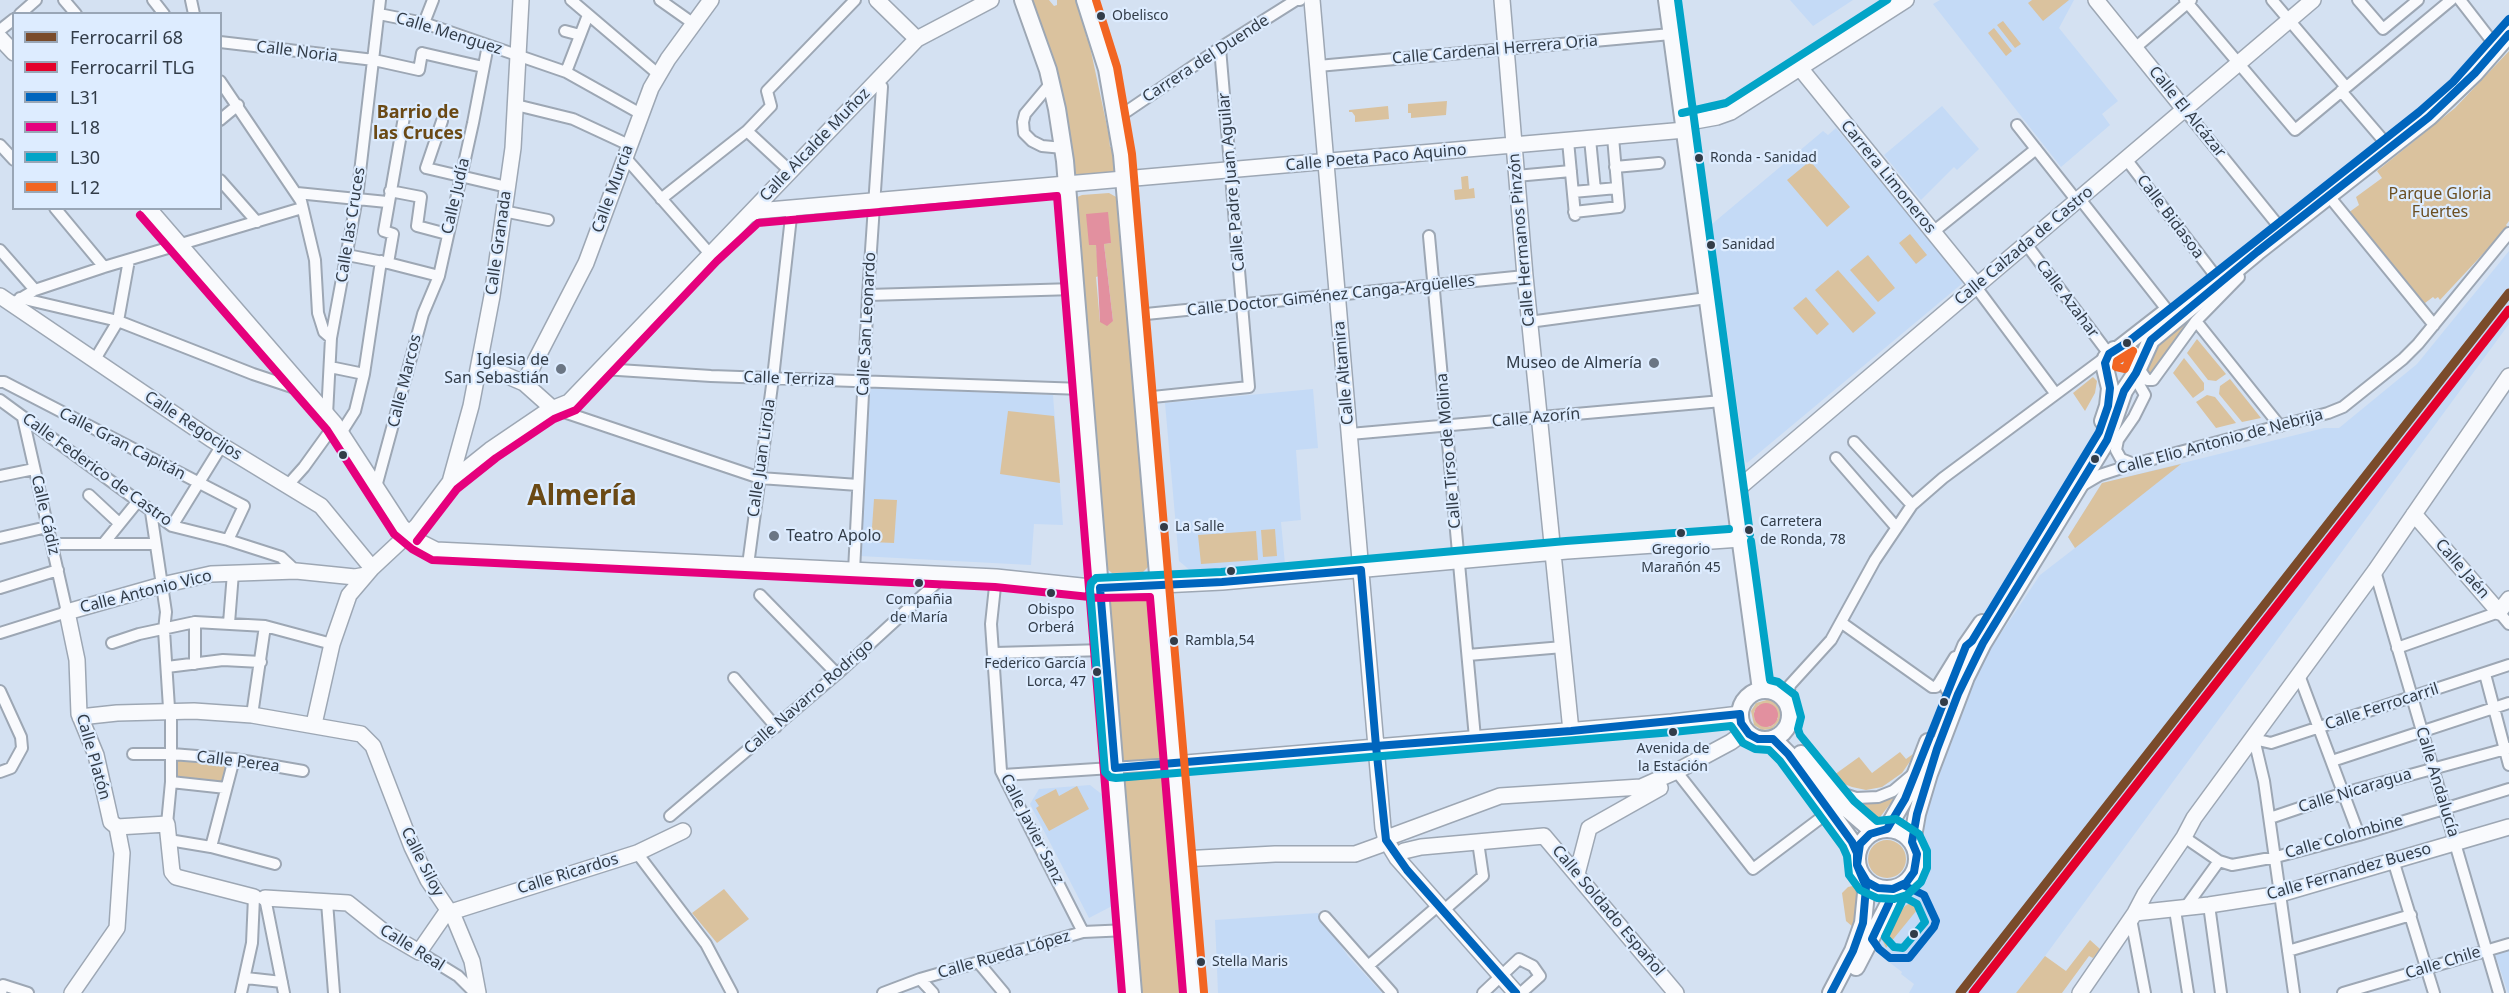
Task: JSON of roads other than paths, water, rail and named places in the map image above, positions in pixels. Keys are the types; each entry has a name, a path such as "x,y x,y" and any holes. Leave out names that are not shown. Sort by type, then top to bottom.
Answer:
{"main road":[{"path":"1023,0 1051,83 1063,147 1133,993"},
{"path":"1085,0 1107,69 1117,118 1125,184 1194,993"},
{"path":"1667,0 1761,690"},
{"path":"1857,853 1863,840 1880,830 1910,789 1966,646 1972,640 2099,432 2108,406 2110,361 2168,311 2438,96 2509,19"},
{"path":"1912,842 1917,814 1929,774 1965,677 1983,643 2075,491 2113,439 2135,372 2148,345 2161,330 2330,198 2434,112 2475,73 2509,34"},
{"path":"2110,361 2133,353 2135,372"},
{"path":"2110,361 2120,381 2135,372"},
{"path":"1761,690 1773,691 1787,701 1791,718 1780,734 1758,739 1746,731 1740,714 1745,700 1752,693 1761,690"},
{"path":"1780,734 1796,748 1846,807 1880,830 1900,831 1912,842 1917,854 1916,869 1908,881 1897,888 1842,993"},
{"path":"1780,734 1788,754 1852,842 1857,853 1857,865 1864,880 1866,892 1863,923 1853,951 1831,993"},
{"path":"1864,880 1878,888 1897,888"}],"street":[{"path":"22,12 36,0"},
{"path":"64,0 74,12"},
{"path":"153,0 162,12"},
{"name":"Calle las Cruces","path":"334,424 330,367 331,338 357,198 380,0"},
{"path":"424,23 433,0"},
{"name":"Calle Granada","path":"450,482 480,364 507,187 516,105 521,0"},
{"path":"571,0 658,74"},
{"path":"660,0 694,24"},
{"name":"Calle Murcia","path":"524,383 586,263 627,150 658,74 711,0"},
{"path":"661,199 747,131 769,109 771,104 767,91 783,69 855,0"},
{"path":"877,0 917,39"},
{"name":"Calle Alcalde Muñoz","path":"763,206 790,171 917,39 991,0"},
{"name":"Carrera del Duende","path":"1117,118 1220,48 1298,0"},
{"name":"Calle Altamira","path":"1312,0 1386,840"},
{"name":"Calle Hermanos Pinzón","path":"1502,0 1525,276 1571,730"},
{"name":"Calle Poeta Paco Aquino","path":"747,217 763,206 792,208 1067,190 1231,171 1613,137 1684,127 1731,112 1906,0"},
{"name":"Calle El Alcázar","path":"2096,0 2277,224"},
{"path":"2272,0 2383,140"},
{"name":"Calle Calzada de Castro","path":"1734,492 2313,0"},
{"path":"2358,0 2396,44"},
{"path":"2383,29 2418,0"},
{"path":"2135,48 2188,1 2295,130 2451,0"},
{"path":"2460,0 2492,40"},
{"name":"Calle Menguez","path":"379,14 424,23 566,72 641,114"},
{"path":"566,72 588,15"},
{"path":"0,30 12,21"},
{"path":"565,31 580,35"},
{"name":"Calle Cardenal Herrera Oria","path":"1318,66 1671,34"},
{"name":"Calle Noria","path":"222,42 374,60 419,70 422,53 483,67"},
{"name":"Calle Judía","path":"439,276 488,45"},
{"name":"Calle Padre Juan Aguilar","path":"1143,398 1249,387 1220,48"},
{"name":"Carrera Limoneros","path":"1800,68 1976,286"},
{"path":"1051,83 1025,114 1024,133 1032,141 1042,146 1063,147"},
{"path":"222,84 297,193 315,260 318,313 324,332 331,338"},
{"name":"Calle San Leonardo","path":"854,571 868,295 882,87 874,84"},
{"path":"222,118 238,105"},
{"path":"516,105 573,119 627,150 661,199 710,255"},
{"path":"287,486 304,467 334,424 355,411 385,262 393,234 384,231 388,196 404,117"},
{"path":"442,121 426,168 507,187"},
{"path":"2017,125 2168,311"},
{"path":"747,131 790,171"},
{"path":"1568,141 1574,213 1619,207 1613,137"},
{"path":"1590,139 1595,190"},
{"path":"0,145 12,156 0,164"},
{"path":"1933,232 2036,149"},
{"name":"Calle Bidasoa","path":"2126,159 2214,274"},
{"path":"1615,167 1659,163"},
{"path":"1516,176 1571,171"},
{"path":"222,182 257,222"},
{"path":"1573,192 1617,189"},
{"path":"297,193 357,198 421,197 417,226 447,234"},
{"path":"2135,372 2147,380 2154,380 2196,321 2237,279 2330,198 2433,325"},
{"path":"11,299 104,267 302,208"},
{"name":"Calle Juan Lirola","path":"748,565 773,378 792,208"},
{"path":"57,210 104,267"},
{"path":"150,210 334,424 376,487 430,547 483,553 996,577 1100,588 1160,586 1741,539"},
{"path":"503,211 548,220"},
{"name":"Calle Alcalde Muñoz","path":"450,482 474,462 552,408 569,402 747,217"},
{"name":"Calle Elio Antonio de Nebrija","path":"2075,491 2100,475 2134,464 2328,413 2343,407 2403,359 2509,233"},
{"name":"Calle Tirso de Molina","path":"1429,236 1475,738"},
{"name":"Calle Azahar","path":"2026,244 2110,361"},
{"path":"0,250 34,290"},
{"path":"347,255 439,276"},
{"path":"94,361 117,321 129,260"},
{"name":"Calle Marcos","path":"376,487 423,314 439,276"},
{"name":"Calle Doctor Giménez Canga-Argüelles","path":"1136,315 1525,276"},
{"path":"1976,286 2055,393"},
{"path":"868,295 1075,289"},
{"path":"1530,322 1707,298"},
{"path":"11,299 117,321 253,374 307,392"},
{"name":"Calle Regocijos","path":"11,299 94,361 222,445 321,506 369,572"},
{"path":"2196,321 2280,426"},
{"path":"1787,701 1790,685 1826,647 1842,623 1875,560 1912,506 1942,478 2055,393 2082,374 2110,361"},
{"path":"2082,374 2110,361"},
{"path":"2080,993 2184,837 2205,789 2509,362"},
{"path":"480,364 524,383 552,408 760,478 858,485"},
{"path":"330,367 364,374"},
{"name":"Calle Terriza","path":"603,369 863,382 1083,388"},
{"path":"2194,818 2257,746 2299,675 2371,577 2508,379"},
{"name":"Calle Gran Capitán","path":"1,384 244,506 228,540"},
{"name":"Calle Federico de Castro","path":"0,400 172,526 228,540 281,557 296,571"},
{"name":"Calle Azorín","path":"1350,434 1722,401"},
{"name":"Calle Cádiz","path":"23,418 67,612"},
{"path":"2113,439 2118,454 2124,461 2134,464"},
{"path":"1854,442 1912,506"},
{"path":"172,526 222,445"},
{"path":"458,452 463,458 474,462"},
{"path":"1836,458 1896,527"},
{"path":"2414,514 2414,506 2435,474 2439,462"},
{"path":"0,476 33,469"},
{"path":"80,717 117,712 171,711 252,715 314,724 345,601 369,572 413,530 450,482"},
{"path":"89,495 120,523"},
{"path":"104,543 138,501"},
{"path":"152,512 166,612 164,630 172,754 168,832 172,872 183,880 259,897 327,902 334,993"},
{"name":"Calle Jaén","path":"2414,514 2504,618"},
{"path":"0,538 47,527"},
{"path":"52,544 155,544"},
{"path":"0,588 58,570"},
{"name":"Calle Antonio Vico","path":"0,633 162,585 211,574 296,571 355,577 369,572"},
{"path":"229,623 233,573"},
{"name":"Calle Navarro Rodrigo","path":"670,816 837,674 945,575"},
{"name":"Calle Javier Sanz","path":"996,577 991,624 995,653 996,713 1003,775 1083,932"},
{"path":"2320,630 2330,622 2352,594 2371,577"},
{"name":"Calle Andalucía","path":"2371,577 2397,648 2499,993"},
{"path":"760,595 837,674"},
{"path":"2397,648 2504,618 2509,599"},
{"name":"Calle Platón","path":"67,612 77,660 80,717 96,755 111,822 117,827 122,853 117,928 72,993"},
{"path":"112,643 139,634 195,622 265,626 333,644"},
{"path":"195,622 195,664"},
{"path":"1842,623 1932,687 1936,687 1956,656 1966,646"},
{"path":"252,715 265,626"},
{"path":"1468,655 1563,647"},
{"path":"995,653 1105,650"},
{"path":"167,667 223,660 261,662"},
{"name":"Calle Ferrocarril","path":"2257,746 2320,728 2509,665"},
{"path":"2485,674 2507,748 2509,765"},
{"path":"2299,675 2359,835"},
{"path":"734,678 776,727"},
{"path":"2281,684 2257,728 2257,746 2276,857 2294,993"},
{"path":"0,690 21,737 22,748 11,768 0,772"},
{"path":"2332,761 2509,703"},
{"path":"1003,775 1174,764 1740,714"},
{"name":"Calle Siloy","path":"314,724 361,734 373,746 412,847 433,888 450,911 471,961 477,993"},
{"path":"1577,874 1589,828 1746,731"},
{"name":"Calle Nicaragua","path":"2270,818 2344,793 2507,748"},
{"name":"Calle Perea","path":"133,754 172,754 234,759 303,771"},
{"path":"211,847 234,759"},
{"path":"1830,788 1851,797 1878,797 1901,786 1919,768"},
{"path":"1678,774 1753,869 1830,811"},
{"path":"1182,859 1275,854 1355,854 1412,829 1500,796 1641,787 1678,774"},
{"path":"1012,792 1016,775"},
{"path":"171,782 226,788"},
{"name":"Calle Colombine","path":"2219,861 2232,865 2276,857 2359,835 2509,789"},
{"path":"117,827 168,832 211,847 275,864"},
{"name":"Calle Fernandez Bueso","path":"2133,916 2280,894 2509,827"},
{"path":"1412,829 1421,847"},
{"name":"Calle Ricardos","path":"450,911 637,853 683,831"},
{"name":"Calle Soldado Español","path":"1397,858 1404,851 1421,847 1544,836 1676,993"},
{"path":"2184,837 2219,861 2180,909 2188,993"},
{"path":"1386,840 1397,858 1516,993"},
{"path":"1368,966 1483,876 1478,842"},
{"path":"637,853 706,944 732,993"},
{"path":"2393,860 2434,993"},
{"path":"241,993 246,978 259,897"},
{"path":"246,978 283,987 259,897"},
{"name":"Calle Real","path":"327,902 348,903 383,931 458,976 477,993"},
{"path":"2209,905 2221,993"},
{"path":"419,951 450,911"},
{"path":"2288,951 2411,915"},
{"path":"2133,916 2145,993"},
{"path":"1325,917 1392,993"},
{"name":"Calle Rueda López","path":"883,993 920,979 1083,932 1128,930"},
{"name":"Calle Chile","path":"2343,993 2509,944"},
{"path":"1483,993 1519,959 1533,966 1540,976 1521,993"},
{"path":"978,962 1004,993"},
{"path":"920,979 933,993"},
{"path":"2,989 28,993"}],"rail line":[{"name":"68","path":"1960,993 2509,293"},
{"name":"TLG","path":"1973,993 2509,310"}],"place":[{"name":"Obelisco","path":"1101,16"},
{"name":"Ronda - Sanidad","path":"1699,158"},
{"name":"Sanidad","path":"1711,245"},
{"name":"Museo de Almería","path":"1654,363"},
{"name":"Iglesia de San Sebastián","path":"561,369"},
{"name":"La Salle","path":"1164,527"},
{"name":"Carretera de Ronda, 78","path":"1749,530"},
{"name":"Gregorio Marañón 45","path":"1681,533"},
{"name":"Teatro Apolo","path":"774,536"},
{"name":"Compañia de María","path":"919,583"},
{"name":"Obispo Orberá","path":"1051,593"},
{"name":"Rambla,54","path":"1174,641"},
{"name":"Federico García Lorca, 47","path":"1097,672"},
{"name":"Avenida de la Estación","path":"1673,732"},
{"name":"Stella Maris","path":"1201,962"}],"district":[{"name":"Barrio de las Cruces","path":"418,123"},
{"name":"Almería","path":"582,497"}],"park label":[{"name":"Parque Gloria Fuertes","path":"2440,203"}]}
